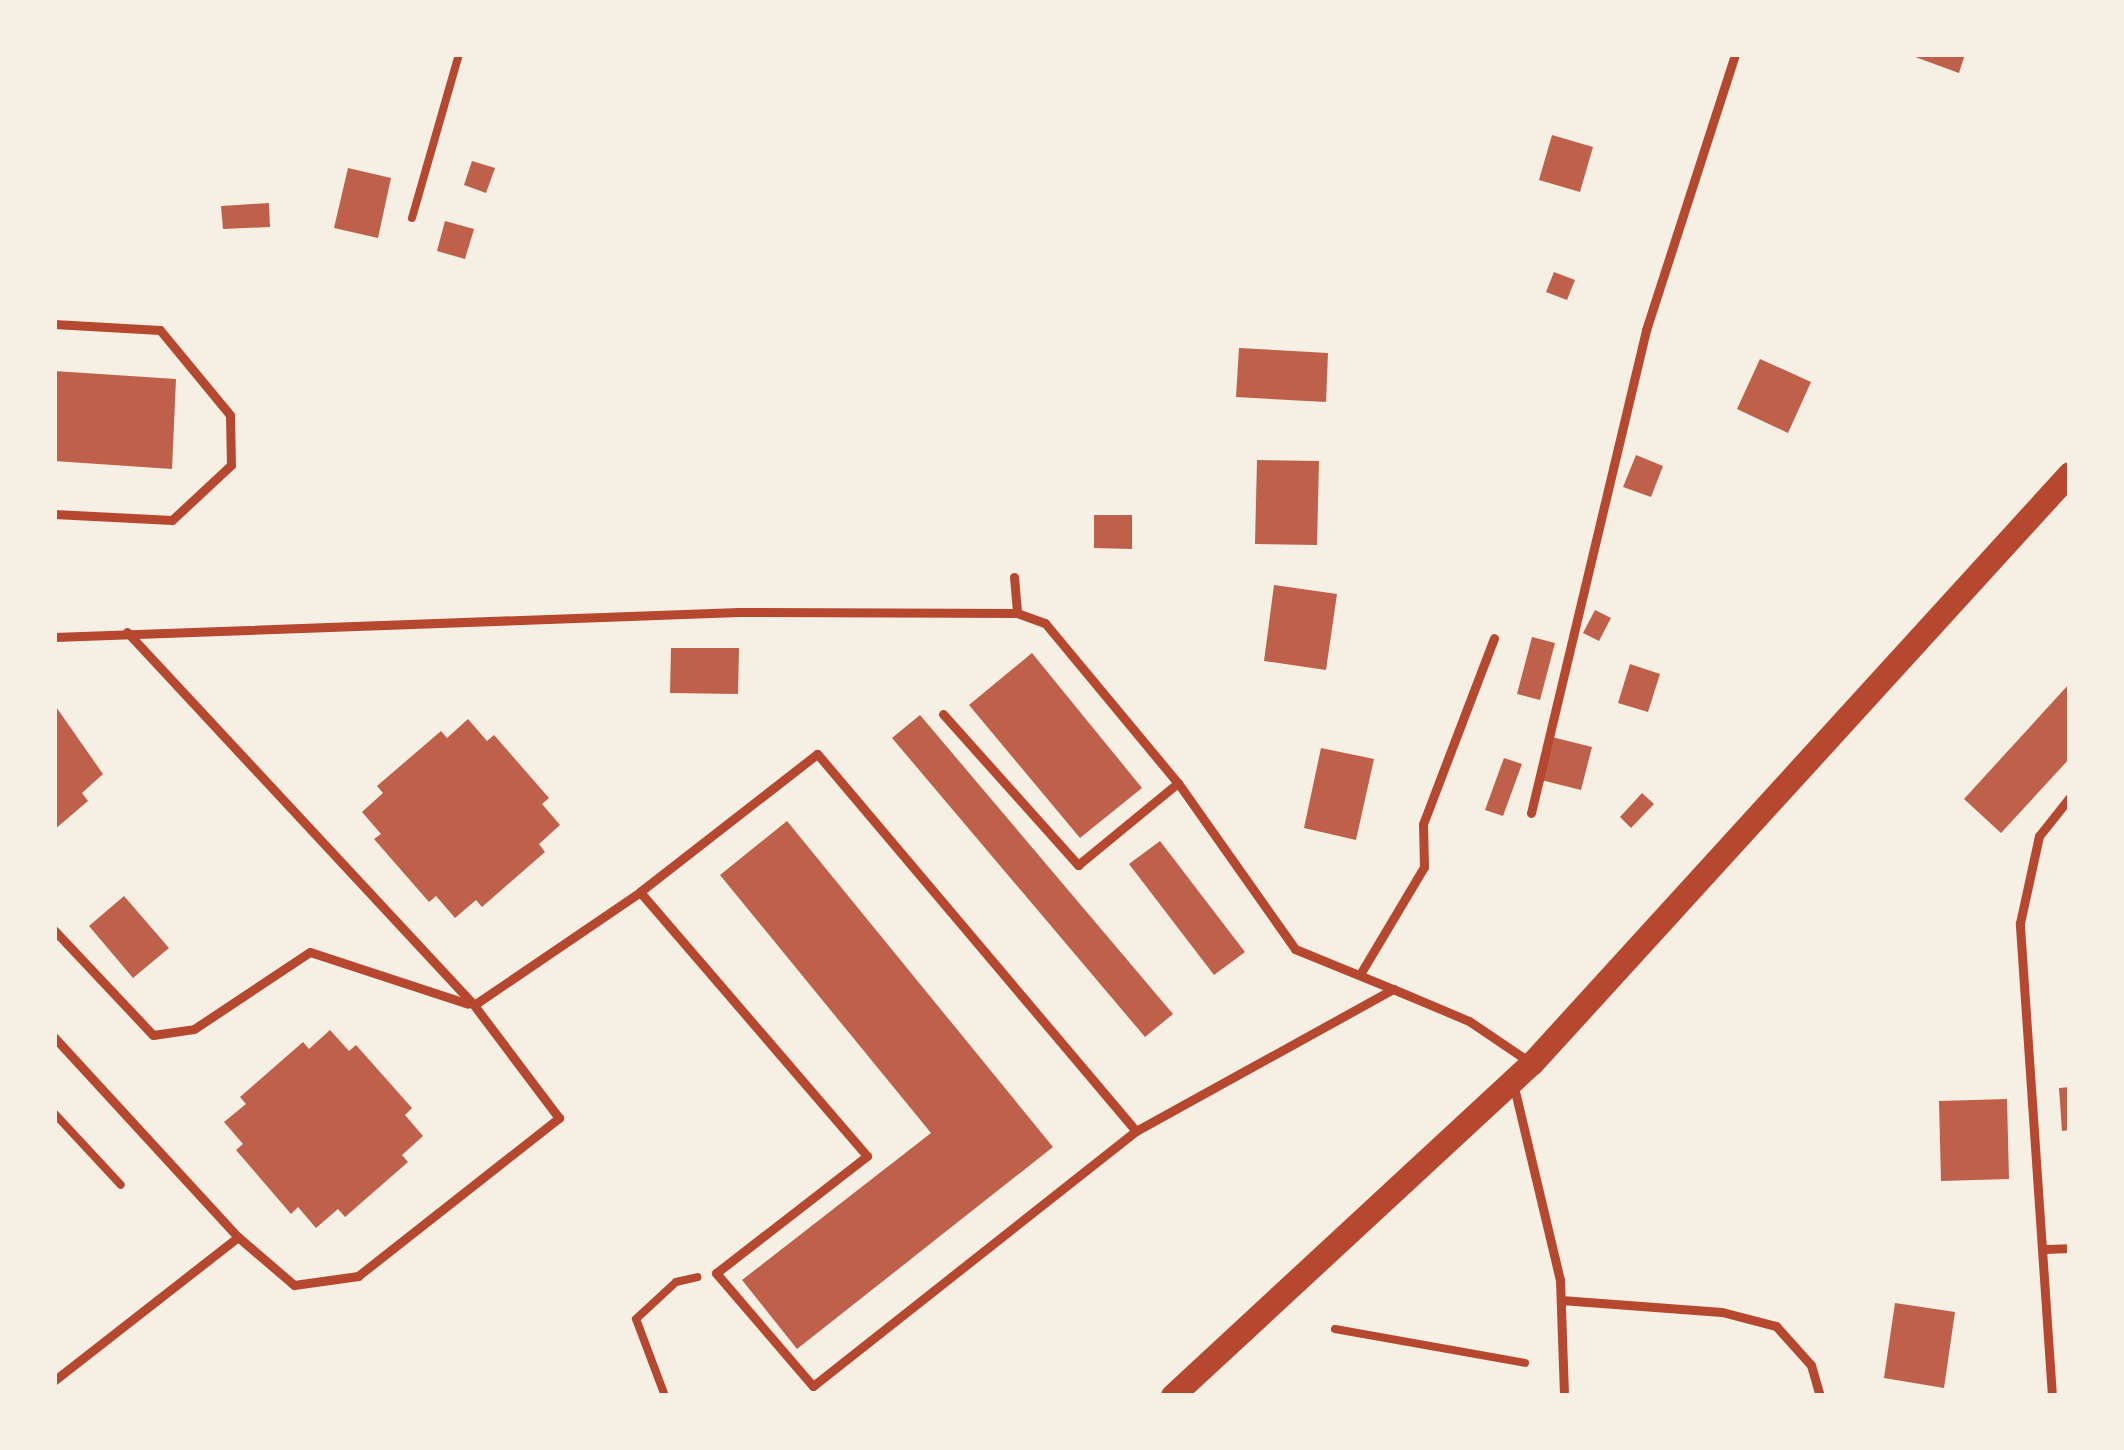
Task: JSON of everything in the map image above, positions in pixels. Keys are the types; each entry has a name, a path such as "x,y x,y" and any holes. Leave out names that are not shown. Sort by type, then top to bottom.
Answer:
{"main road":[{"path":"1174,1396 1532,1064 2070,474"}],"lane":[{"path":"1532,813 1646,330 1735,54"},
{"path":"54,324 160,330 230,415 231,465 172,520 54,514"},
{"path":"1014,577 1017,613"},
{"path":"54,638 739,612 1017,613 1045,623 1178,783 1295,949 1362,971 1451,1012 1532,1064"},
{"path":"54,1037 238,1237 294,1285 358,1276 559,1118 473,1006 127,632"},
{"path":"1362,971 1424,867 1423,824 1494,638"},
{"path":"944,714 1078,865 1178,783"},
{"path":"473,1006 640,892 818,754 1136,1131"},
{"path":"2052,1396 2020,922 2039,836 2070,797"},
{"path":"640,892 867,1156 716,1273 813,1386 1136,1131 1394,989"},
{"path":"54,930 153,1035 194,1029 310,952 473,1006"},
{"path":"1513,1082 1561,1300 1564,1396"},
{"path":"54,1381 238,1237"},
{"path":"2045,1249 2070,1248"},
{"path":"1561,1300 1722,1312 1776,1326 1810,1365 1820,1396"}],"path":[{"path":"412,218 459,54"},
{"path":"54,1114 122,1185"},
{"path":"665,1396 636,1319 676,1282 716,1273"},
{"path":"1335,1329 1525,1363"}],"building":[{"path":"1907,54 1965,54 1959,73"},
{"path":"1552,135 1593,147 1580,192 1539,180"},
{"path":"472,161 495,168 486,193 464,185"},
{"path":"348,168 391,178 378,238 334,228"},
{"path":"269,203 270,227 223,229 221,206"},
{"path":"445,221 474,229 465,259 437,251"},
{"path":"1554,272 1575,280 1567,300 1546,292"},
{"path":"1239,348 1328,353 1326,402 1236,397"},
{"path":"1760,359 1811,382 1788,433 1737,409"},
{"path":"54,371 176,379 172,469 54,461"},
{"path":"1636,455 1663,466 1651,497 1623,487"},
{"path":"1257,460 1319,461 1317,545 1255,544"},
{"path":"1094,515 1132,515 1132,549 1094,548"},
{"path":"1274,585 1337,594 1326,670 1264,661"},
{"path":"1595,610 1611,618 1599,641 1583,633"},
{"path":"1532,637 1555,643 1540,700 1517,694"},
{"path":"671,648 739,648 738,694 670,693"},
{"path":"1032,653 1142,788 1080,838 969,705"},
{"path":"1630,664 1660,674 1648,712 1618,703"},
{"path":"2070,683 2070,758 2001,833 1964,799"},
{"path":"54,704 103,774 82,793 88,801 54,830"},
{"path":"920,715 1173,1014 1145,1037 892,738"},
{"path":"468,719 487,741 494,735 549,798 542,804 560,825 539,844 545,852 482,907 476,900 455,918 436,896 429,902 374,839 381,834 362,812 383,793 377,786 441,731 447,738"},
{"path":"1552,737 1592,747 1581,790 1541,780"},
{"path":"1321,748 1374,759 1356,840 1304,828"},
{"path":"1504,758 1522,764 1503,816 1485,810"},
{"path":"1642,793 1654,804 1631,828 1620,817"},
{"path":"787,821 1053,1147 797,1349 742,1280 931,1133 720,875"},
{"path":"1160,841 1245,952 1214,975 1129,864"},
{"path":"124,896 169,948 133,978 89,926"},
{"path":"330,1030 349,1051 356,1045 412,1108 405,1115 423,1136 402,1155 408,1162 345,1217 338,1209 316,1228 298,1207 291,1214 236,1150 243,1144 224,1122 246,1104 240,1097 303,1042 309,1049"},
{"path":"2070,1087 2070,1130 2062,1131 2059,1088"},
{"path":"2007,1099 2009,1179 1941,1181 1939,1101"},
{"path":"1895,1303 1955,1312 1944,1388 1884,1378"}]}
